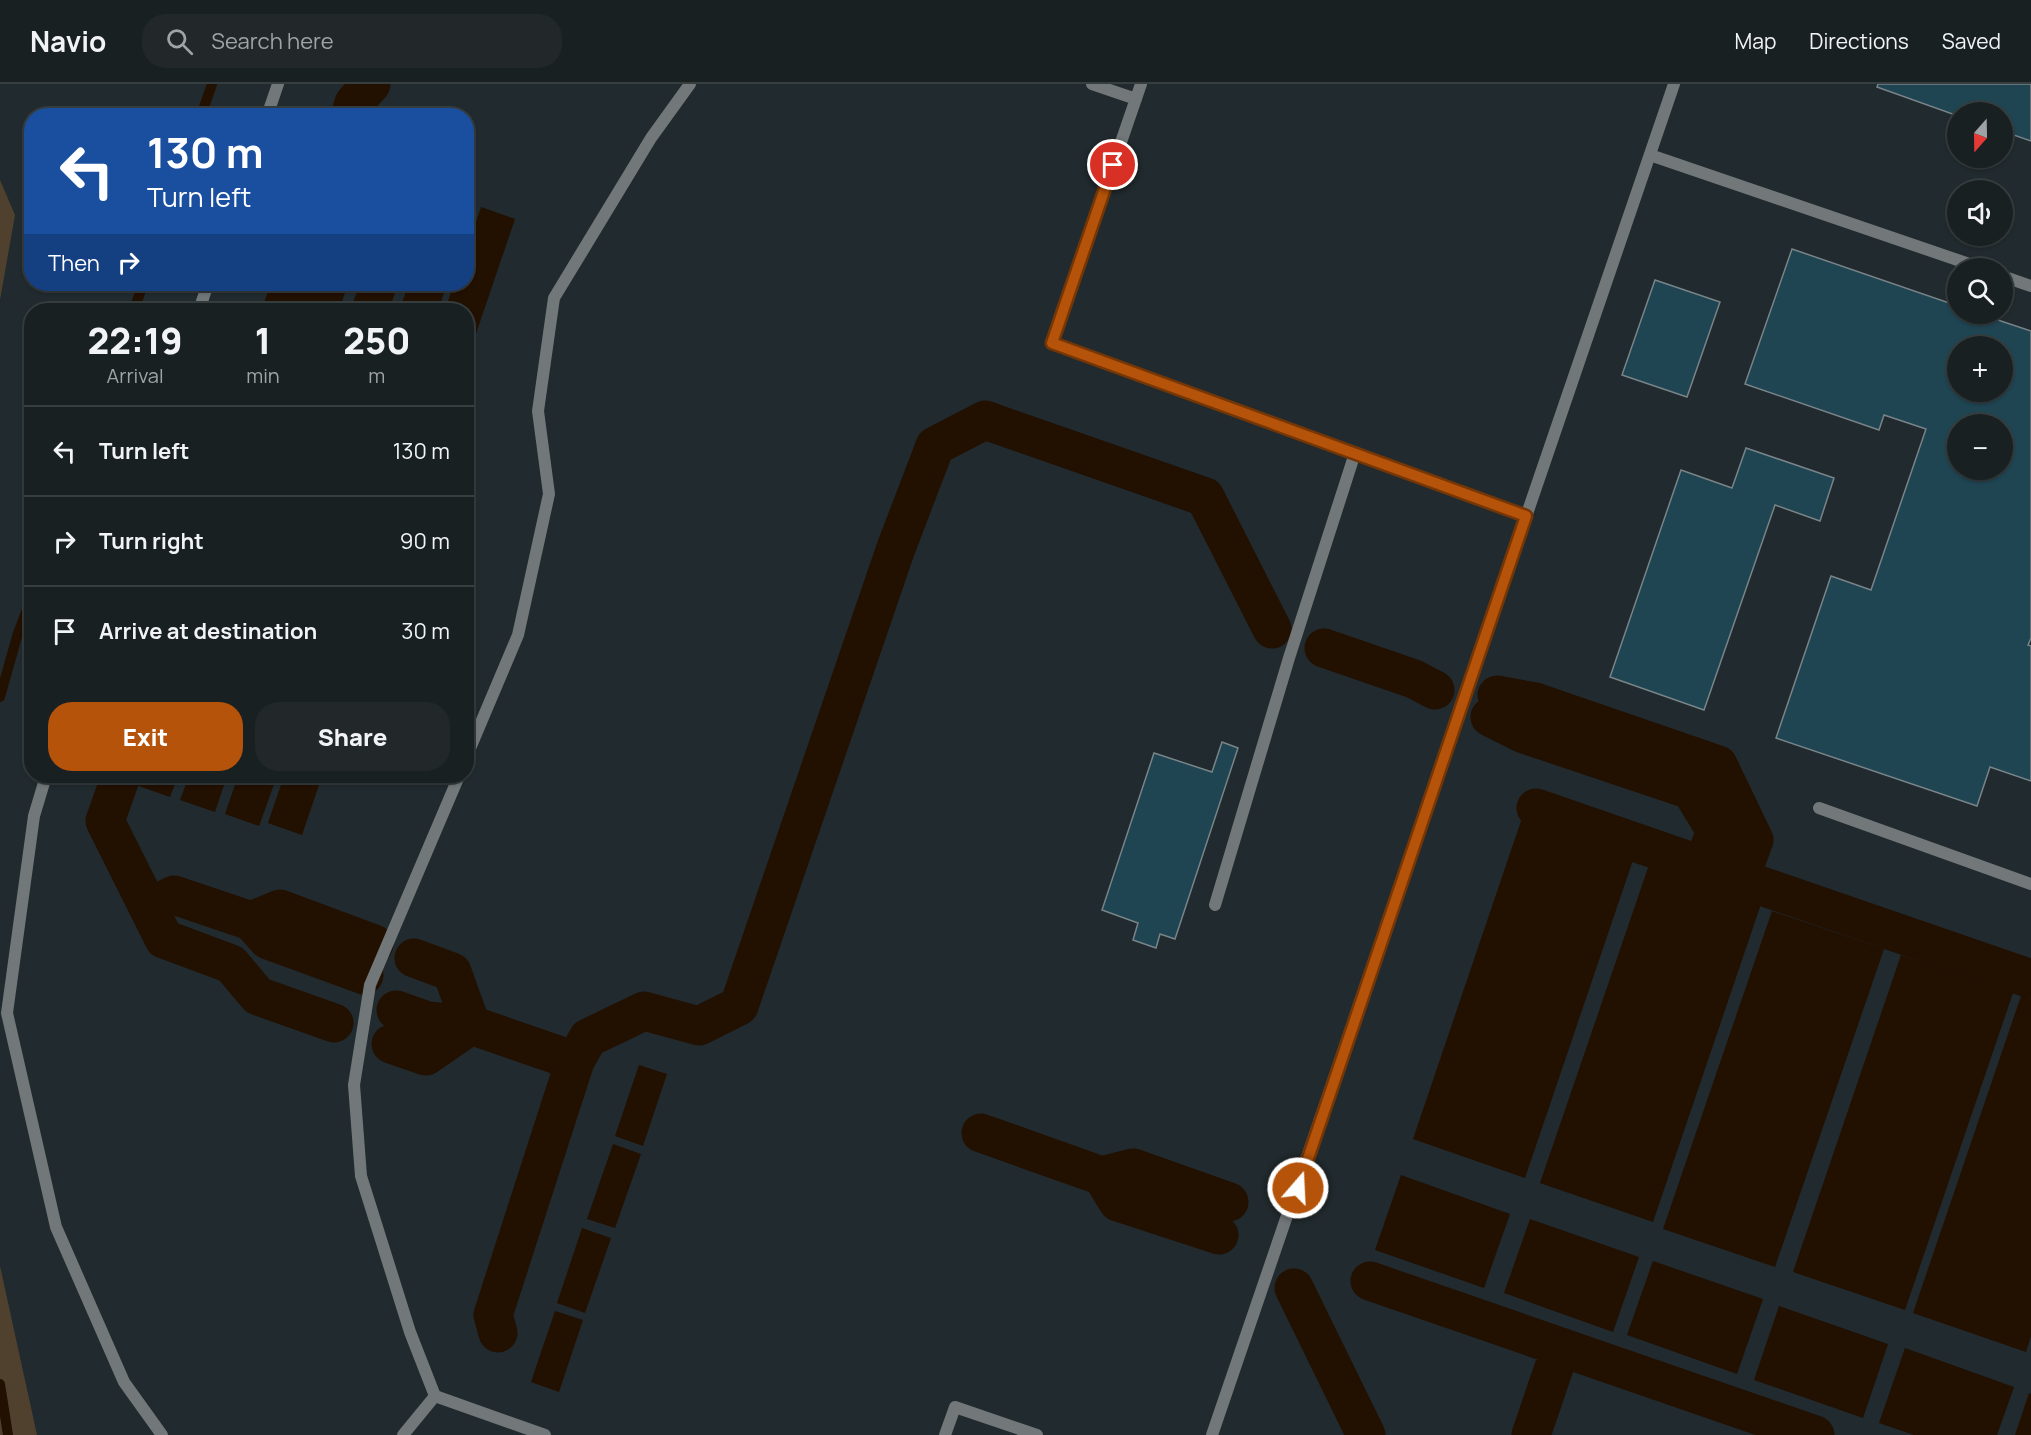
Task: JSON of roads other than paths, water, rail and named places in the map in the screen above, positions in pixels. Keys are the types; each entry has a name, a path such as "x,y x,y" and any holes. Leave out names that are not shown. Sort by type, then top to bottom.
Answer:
{"lane":[{"path":"270,108 278,84"},
{"path":"474,739 518,635 549,494 538,411 554,298 651,138 690,84"},
{"path":"1092,84 1136,99"},
{"path":"1141,84 1052,343 1526,516"},
{"path":"1212,1435 1674,84"},
{"path":"1650,155 1952,258"},
{"path":"2013,280 2031,286"},
{"path":"1215,905 1289,658 1355,453"},
{"path":"44,783 34,816 7,1013 56,1227 124,1382 162,1435"},
{"path":"456,783 370,985 354,1085 361,1176 410,1332 435,1396 545,1435"},
{"path":"1819,808 2031,884"},
{"path":"403,1435 435,1396"},
{"path":"945,1435 955,1407 1037,1435"}],"waterway":[{"path":"204,108 212,84"},
{"path":"352,108 354,103 371,84"},
{"path":"136,303 141,291"},
{"path":"285,303 289,291"},
{"path":"396,1010 427,1021 471,1025 575,1061 588,1038 644,1011 699,1026 739,1006 896,548 935,446 985,420 1205,497 1272,629"},
{"path":"0,697 24,618"},
{"path":"1324,648 1414,679 1435,690"},
{"path":"1497,695 1535,702 1718,765 1754,840 1740,878"},
{"path":"1490,717 1524,734 1691,790 1716,831 1703,865"},
{"path":"119,783 105,821 164,939 231,964 258,996 334,1023"},
{"path":"1536,808 2031,979"},
{"path":"149,907 174,895 251,921 268,940 364,975"},
{"path":"251,921 280,909 374,944"},
{"path":"414,958 452,972 471,1025"},
{"path":"391,1044 426,1056 471,1025"},
{"path":"498,1333 493,1315 575,1061"},
{"path":"981,1133 1102,1176 1133,1168 1229,1202"},
{"path":"1102,1176 1118,1202 1219,1235"},
{"path":"1370,1281 1815,1435"},
{"path":"1294,1288 1366,1435"},
{"path":"1531,1435 1561,1347"},
{"path":"0,1384 8,1435"}]}
